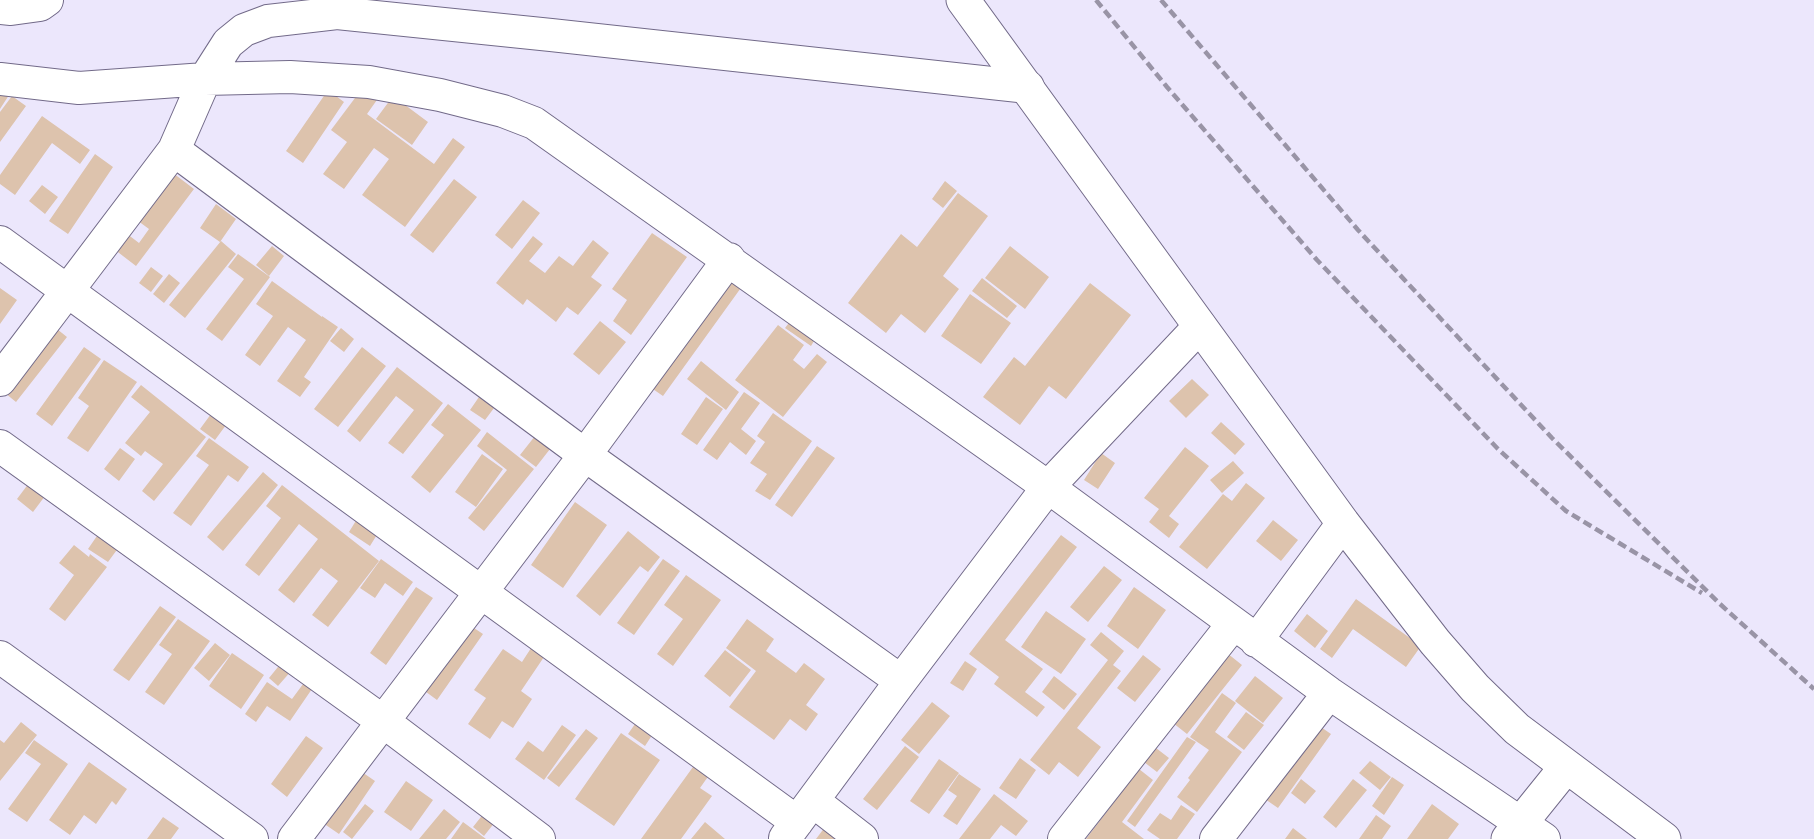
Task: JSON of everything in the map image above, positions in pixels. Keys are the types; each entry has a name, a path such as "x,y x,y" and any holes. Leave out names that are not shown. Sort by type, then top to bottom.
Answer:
{"main road":[{"path":"963,0 1343,523 1429,634 1475,688 1517,729 1664,839"},
{"path":"1524,833 1566,767"}],"street":[{"path":"0,9 40,5 47,0"},
{"path":"0,380 174,150 205,79 228,43 244,30 268,21 337,14 551,34 1028,87"},
{"path":"0,79 79,88 205,79 290,77 369,82 440,95 534,123 1048,487 1524,833"},
{"path":"174,150 585,455 901,681"},
{"path":"0,242 481,594 798,821 862,839"},
{"path":"294,839 481,594 729,259"},
{"path":"798,821 1048,487 1200,326"},
{"path":"0,446 384,722 539,839"},
{"path":"1064,839 1343,523"},
{"path":"0,657 252,839"},
{"path":"1216,839 1329,693"}],"building":[{"path":"0,84 11,92 0,109"},
{"path":"364,86 379,97 367,114 434,164 453,138 465,147 405,227 362,195 389,159 374,148 344,189 323,174 347,142 331,130"},
{"path":"328,90 344,102 303,163 286,151"},
{"path":"12,96 26,106 0,142 0,112"},
{"path":"393,96 428,122 412,145 376,119"},
{"path":"42,116 90,150 80,164 52,143 15,195 0,184 0,175"},
{"path":"95,154 113,167 68,234 49,221"},
{"path":"169,170 194,189 136,266 110,246 122,230 139,243 149,229 134,218"},
{"path":"454,179 477,197 433,253 410,235"},
{"path":"945,181 957,191 943,208 932,199"},
{"path":"42,185 58,197 45,214 29,201"},
{"path":"958,193 988,216 943,276 959,289 925,333 901,314 886,333 848,303 901,234 917,247"},
{"path":"523,200 540,213 512,249 495,235"},
{"path":"216,204 236,219 220,242 200,228"},
{"path":"652,233 687,257 631,335 613,321 627,300 612,289"},
{"path":"533,236 543,244 529,261 545,273 559,256 573,266 593,240 609,253 591,277 602,285 578,315 567,307 556,322 527,299 523,305 496,283"},
{"path":"221,241 236,254 185,318 169,305"},
{"path":"272,246 284,256 269,276 256,265"},
{"path":"1010,246 1049,277 1025,309 985,278"},
{"path":"238,254 270,277 222,341 206,329 244,279 228,267"},
{"path":"151,267 163,276 151,292 139,283"},
{"path":"169,274 180,283 164,303 153,294"},
{"path":"727,274 743,285 663,396 647,385"},
{"path":"982,278 1017,306 1007,318 972,291"},
{"path":"272,281 338,327 304,377 311,382 300,397 277,381 306,340 288,327 260,366 245,355 273,316 256,304"},
{"path":"1090,283 1131,315 1066,399 1049,386 1020,425 983,397 1014,357 1025,366"},
{"path":"0,288 17,300 0,324"},
{"path":"970,294 1011,323 981,364 941,336"},
{"path":"792,319 817,336 811,346 785,328"},
{"path":"600,321 626,342 599,375 573,354"},
{"path":"52,325 67,337 16,402 0,389"},
{"path":"778,325 804,345 793,360 804,369 817,354 827,362 783,417 735,380"},
{"path":"341,328 354,339 344,352 330,341"},
{"path":"84,347 101,359 52,426 36,414"},
{"path":"362,347 386,366 338,427 314,409"},
{"path":"104,360 137,382 88,452 67,438 89,406 78,398"},
{"path":"701,361 739,392 726,410 687,379"},
{"path":"397,367 443,403 403,454 388,443 414,410 396,396 360,442 347,431"},
{"path":"1192,379 1209,395 1186,418 1169,401"},
{"path":"141,385 206,437 154,501 142,491 163,464 145,451 141,456 125,443 150,412 131,397"},
{"path":"744,392 760,403 741,429 756,441 746,455 730,442 717,460 703,450"},
{"path":"479,397 494,408 485,420 470,410"},
{"path":"706,397 723,409 697,445 681,434"},
{"path":"448,404 481,430 430,493 411,477 444,435 431,425"},
{"path":"773,413 812,441 770,500 755,491 767,474 750,463 765,442 757,436"},
{"path":"211,414 226,425 215,440 200,429"},
{"path":"1221,422 1245,444 1235,455 1211,433"},
{"path":"487,432 534,469 484,531 468,518 507,470 477,446"},
{"path":"535,436 550,449 536,467 520,455"},
{"path":"209,438 249,467 238,482 228,475 191,526 173,513 209,465 196,456"},
{"path":"817,446 835,458 792,517 775,505"},
{"path":"1185,447 1209,466 1169,516 1179,524 1169,538 1149,522 1159,509 1144,498"},
{"path":"120,448 135,459 119,481 104,469"},
{"path":"1101,453 1115,463 1098,489 1084,480"},
{"path":"482,454 503,469 476,507 455,492"},
{"path":"1233,461 1244,473 1222,493 1210,480"},
{"path":"263,472 278,485 223,551 207,537"},
{"path":"29,483 45,496 33,512 17,499"},
{"path":"1246,483 1265,498 1207,569 1179,547 1223,494 1232,501"},
{"path":"282,485 379,561 328,627 312,615 338,581 321,568 294,603 278,590 318,539 299,524 259,576 245,565 281,518 266,506"},
{"path":"575,502 607,525 563,588 531,565"},
{"path":"357,519 378,533 370,546 349,532"},
{"path":"1273,520 1298,540 1281,561 1256,541"},
{"path":"628,531 660,557 648,572 640,566 600,616 576,596"},
{"path":"99,533 119,547 108,562 88,549"},
{"path":"1061,535 1077,547 1005,640 1043,669 1025,692 1045,707 1037,717 994,684 999,677 969,654"},
{"path":"74,545 107,567 65,621 49,609 74,575 59,563"},
{"path":"381,559 413,582 403,596 385,583 375,598 360,588"},
{"path":"663,559 680,571 634,635 617,623"},
{"path":"1104,566 1122,580 1088,622 1070,607"},
{"path":"686,575 721,600 673,666 657,654 683,619 664,605"},
{"path":"416,587 433,598 386,665 370,653"},
{"path":"1134,587 1166,610 1138,649 1107,626"},
{"path":"1356,599 1421,646 1406,667 1353,629 1332,658 1320,649"},
{"path":"160,606 176,617 129,681 113,670"},
{"path":"1046,611 1086,639 1061,674 1021,647"},
{"path":"1307,614 1328,631 1315,648 1294,631"},
{"path":"178,619 210,641 164,705 145,692 172,654 159,645"},
{"path":"747,619 774,639 766,651 796,673 804,663 825,679 806,705 818,714 806,731 790,719 774,740 729,707 756,671 726,648"},
{"path":"468,624 483,634 437,700 422,689"},
{"path":"1101,632 1124,651 1113,665 1121,671 1077,728 1101,747 1078,777 1059,762 1049,775 1030,760 1108,660 1090,645"},
{"path":"215,643 230,655 209,681 194,668"},
{"path":"533,645 546,654 521,691 532,699 513,728 502,721 490,739 468,724 486,698 474,690 503,649 522,662"},
{"path":"725,650 751,670 730,697 704,676"},
{"path":"232,653 264,675 241,709 209,686"},
{"path":"1227,653 1242,665 1187,734 1173,723"},
{"path":"1143,655 1161,669 1135,702 1117,688"},
{"path":"965,661 977,669 963,691 950,683"},
{"path":"282,662 292,670 278,686 269,678"},
{"path":"1054,676 1077,694 1064,710 1042,692"},
{"path":"1255,676 1283,698 1263,723 1235,701"},
{"path":"306,680 314,686 290,721 267,706 256,722 245,714 267,682 292,699"},
{"path":"1222,693 1236,703 1215,732 1242,752 1197,812 1177,797 1209,750 1190,737"},
{"path":"932,702 950,716 919,754 901,740"},
{"path":"1246,712 1264,725 1244,750 1227,737"},
{"path":"642,714 658,726 645,746 628,734"},
{"path":"21,722 37,735 0,781 0,740 4,743"},
{"path":"1315,723 1331,734 1278,808 1262,797"},
{"path":"562,725 576,735 544,780 515,759 528,741 543,752"},
{"path":"586,729 598,738 559,787 547,778"},
{"path":"621,733 660,760 614,826 575,799"},
{"path":"306,736 323,748 287,797 271,784"},
{"path":"1187,737 1196,742 1135,827 1127,821"},
{"path":"34,740 68,764 27,822 8,809 41,764 25,753"},
{"path":"905,746 919,757 877,810 863,799"},
{"path":"1156,748 1169,758 1157,772 1144,762"},
{"path":"1020,758 1036,770 1016,799 999,788"},
{"path":"939,759 959,773 929,814 910,801"},
{"path":"698,760 712,771 700,788 712,796 681,839 641,839"},
{"path":"1370,761 1391,777 1380,790 1359,773"},
{"path":"89,762 127,789 116,805 112,801 96,824 84,815 70,835 49,820"},
{"path":"1139,769 1153,780 1122,822 1144,839 1086,839"},
{"path":"359,770 375,781 339,834 323,823"},
{"path":"959,774 981,789 957,825 943,816 957,796 948,790"},
{"path":"1392,777 1404,785 1384,815 1372,806"},
{"path":"1301,779 1316,791 1305,804 1291,793"},
{"path":"1353,779 1367,790 1336,828 1323,817"},
{"path":"406,781 433,800 411,831 384,812"},
{"path":"994,794 1028,821 1016,836 1001,825 990,839 959,839"},
{"path":"365,804 374,811 352,839 343,832"},
{"path":"1432,804 1459,824 1448,839 1407,839"},
{"path":"1181,805 1195,814 1177,839 1160,839 1147,830 1160,813 1171,820"},
{"path":"488,808 499,817 484,836 473,827"},
{"path":"444,809 460,822 446,839 419,839"},
{"path":"1376,815 1391,826 1382,839 1359,839"},
{"path":"163,817 179,828 171,839 147,839"},
{"path":"463,822 486,839 451,839"},
{"path":"705,822 725,839 691,839"},
{"path":"828,823 849,839 816,839"},
{"path":"1293,828 1307,839 1285,839"}],"railway":[{"path":"1096,0 1167,87 1317,260 1498,449 1566,511 1702,593"},
{"path":"1161,0 1358,230 1552,438 1720,604 1814,689"}]}
